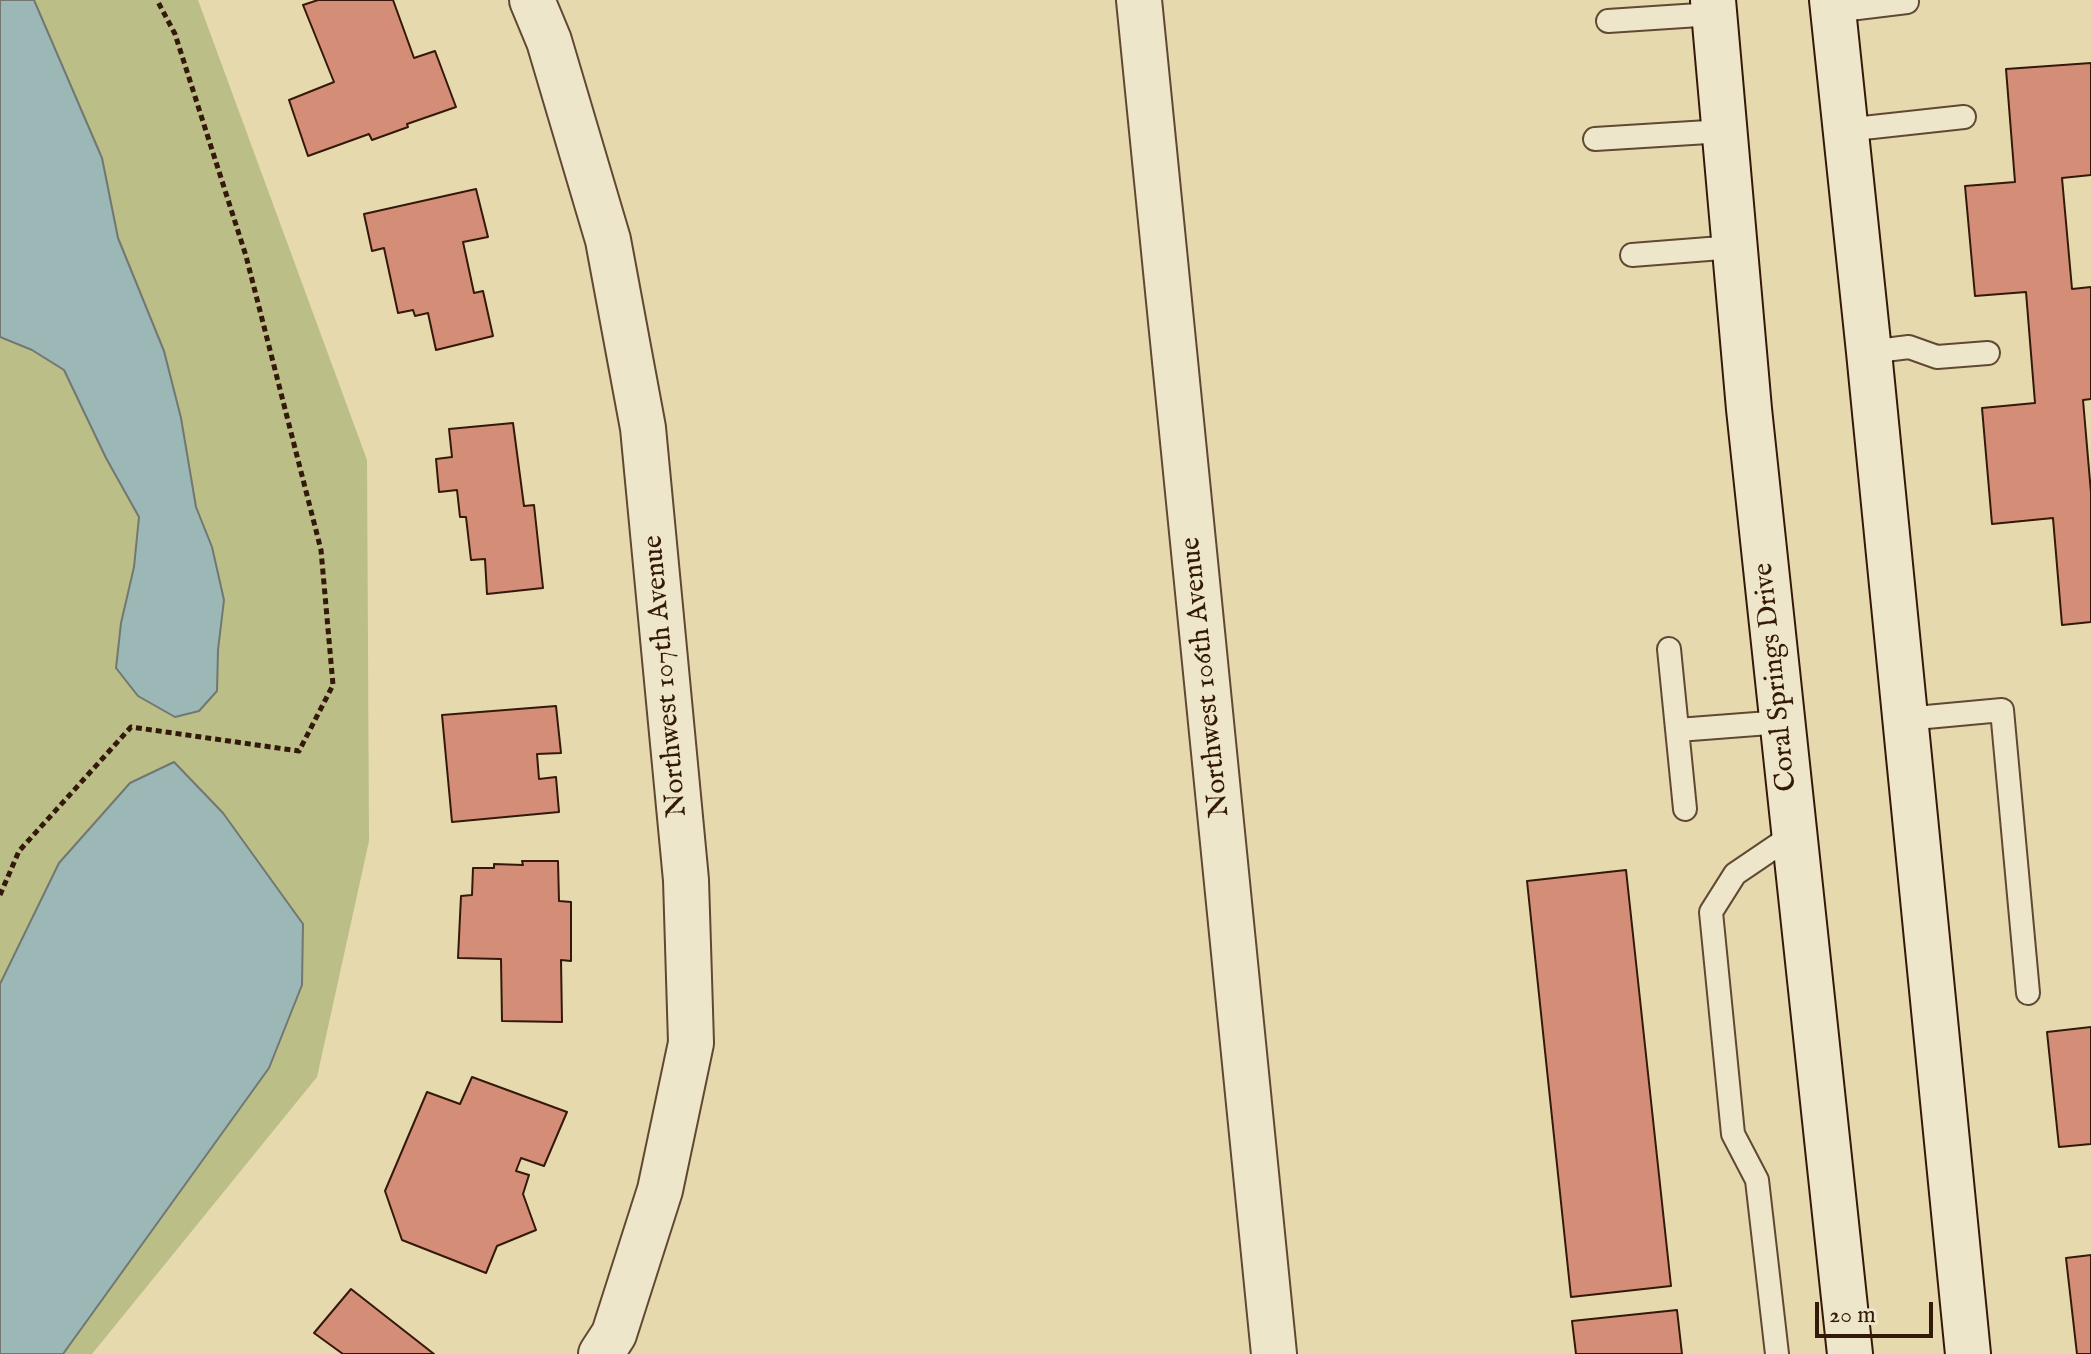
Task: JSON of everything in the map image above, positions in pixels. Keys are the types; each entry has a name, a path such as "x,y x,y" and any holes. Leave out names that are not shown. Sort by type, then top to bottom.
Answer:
{"street":[{"name":"Northwest 107th Avenue","path":"532,0 549,41 608,240 643,428 686,880 691,1043 660,1190 614,1334 601,1354"},
{"name":"Northwest 106th Avenue","path":"1139,0 1274,1354"},
{"path":"1832,6 1968,1354"},
{"name":"Coral Springs Drive","path":"1713,7 1749,409 1850,1354"}],"lane":[{"path":"1832,6 1906,0"},
{"path":"1608,21 1713,7"},
{"path":"1845,130 1964,117"},
{"path":"1595,139 1724,131"},
{"path":"1632,255 1734,247"},
{"path":"1869,352 1909,347 1937,357 1988,353"},
{"path":"1669,649 1685,809"},
{"path":"1905,719 2002,710 2028,993"},
{"path":"1678,730 1782,722"},
{"path":"1777,1354 1757,1180 1733,1134 1711,912 1735,874 1794,834"}],"path":[{"path":"0,895 19,851 131,727 299,751 333,685 321,550 279,380 237,226 175,34 157,0"}],"green space":[{"path":"0,0 198,0 367,460 369,841 317,1077 92,1354 0,1354"}],"water":[{"path":"0,0 34,0 102,158 118,238 164,351 181,418 196,507 212,547 224,600 217,691 199,711 175,717 138,696 116,668 121,623 134,567 139,517 106,458 64,370 32,350 0,337"},
{"path":"174,762 223,813 303,924 302,985 269,1068 63,1354 0,1354 0,984 59,863 130,783"}],"building":[{"path":"318,0 393,0 414,58 435,51 456,107 372,140 369,134 308,156 289,100 334,82 303,5"},
{"path":"2091,63 2091,175 2062,178 2072,289 2091,287 2091,399 2083,400 2091,493 2091,622 2062,625 2053,518 1992,524 1982,408 2035,403 2026,292 1975,296 1965,186 2015,182 2006,69"},
{"path":"476,189 488,237 463,242 474,293 483,291 493,336 436,350 428,313 415,316 413,310 398,313 384,248 372,251 364,214"},
{"path":"513,423 524,506 534,505 543,588 487,594 485,559 471,560 466,517 460,517 457,490 439,492 436,459 452,457 449,429"},
{"path":"556,706 561,753 537,754 539,779 556,777 559,812 452,822 442,715"},
{"path":"522,861 558,861 559,901 571,902 571,961 561,960 562,1022 502,1021 501,959 458,958 461,896 472,895 473,868 494,868 494,864 523,865"},
{"path":"1626,870 1671,1286 1571,1297 1527,881"},
{"path":"2091,1027 2091,1144 2059,1147 2047,1032"},
{"path":"472,1077 567,1112 544,1166 521,1158 516,1171 529,1175 523,1194 536,1230 497,1246 486,1273 402,1240 385,1191 427,1092 460,1104"},
{"path":"2091,1255 2091,1354 2077,1354 2066,1258"},
{"path":"351,1289 434,1354 343,1354 314,1333"},
{"path":"1677,1310 1682,1354 1576,1354 1572,1321"}]}
